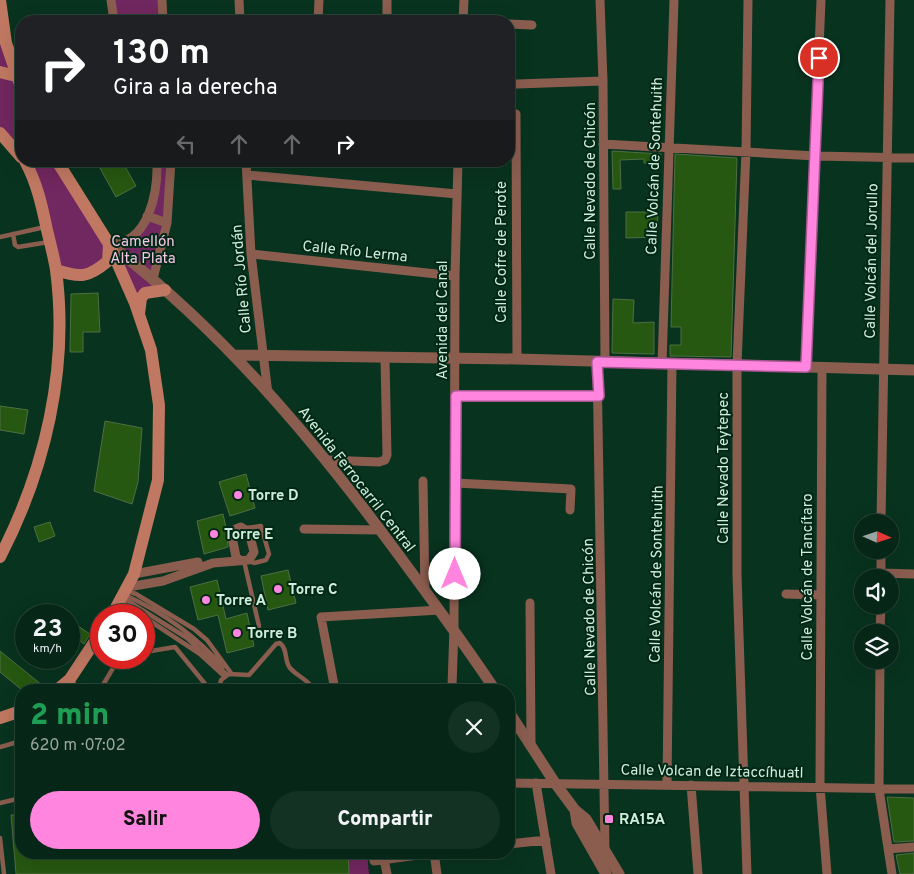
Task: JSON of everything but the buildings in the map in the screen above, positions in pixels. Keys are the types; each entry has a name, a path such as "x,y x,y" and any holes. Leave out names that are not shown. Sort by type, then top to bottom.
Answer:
{"main road":[{"path":"0,0 6,42 15,70"},
{"path":"0,72 15,80"},
{"path":"0,133 15,150"},
{"path":"0,557 4,537 33,485 48,433 59,339 56,270 35,183 28,167"},
{"path":"61,167 109,244 139,314 151,350 159,405 158,480 134,574 118,604"},
{"path":"56,270 70,275 89,274 108,260 109,244"},
{"path":"139,314 141,298 145,293 165,290"},
{"path":"65,684 90,648"},
{"path":"0,718 15,713"}],"street":[{"path":"111,0 113,15"},
{"path":"162,0 163,15"},
{"path":"239,0 240,15"},
{"path":"318,15 319,0"},
{"path":"387,15 388,0"},
{"path":"463,15 464,0"},
{"name":"Calle Nevado de Chicón","path":"600,0 603,144 599,396 604,681 603,783 606,873"},
{"name":"Calle Volcán de Sontehuith","path":"667,784 668,146 674,0"},
{"name":"Calle Nevado Teytepec","path":"747,874 737,575 737,364 746,151 748,0"},
{"path":"806,367 821,0"},
{"name":"Calle Volcán del Jorullo","path":"881,514 882,369 890,0"},
{"path":"515,24 532,25"},
{"path":"518,84 603,82"},
{"name":"Calle Cofre de Perote","path":"516,114 517,359"},
{"path":"603,144 668,146 816,156 914,158"},
{"path":"109,244 122,244 131,239 147,216 155,196 157,167"},
{"path":"153,279 166,223 171,167"},
{"name":"Calle Río Jordán","path":"246,167 251,254 268,394"},
{"name":"Avenida del Canal","path":"452,684 458,167"},
{"path":"247,176 456,194"},
{"path":"147,216 166,223"},
{"name":"Avenida Ferrocarril Central","path":"109,244 153,279 233,355 326,460 454,628 490,684"},
{"name":"Calle Río Lerma","path":"251,254 455,276"},
{"path":"233,355 385,359 517,359 914,370"},
{"path":"326,460 379,462 385,460 387,455 385,359"},
{"name":"Calle Volcán de Tancítaro","path":"822,368 820,786 827,874"},
{"path":"456,396 599,396"},
{"path":"423,481 425,591"},
{"path":"455,483 571,490 570,510"},
{"path":"124,594 202,566 242,559 254,552 249,532 246,528 241,527 233,532 232,536 242,559"},
{"path":"304,529 380,530"},
{"path":"134,574 242,559"},
{"path":"899,574 914,574"},
{"path":"786,594 821,595"},
{"path":"530,603 531,746"},
{"path":"334,684 321,617 440,610"},
{"path":"880,669 879,788 892,874"},
{"path":"515,721 555,783 575,810 586,819 618,874"},
{"name":"Calle Volcan de Iztaccíhuatl","path":"515,782 914,789"},
{"path":"536,783 551,874"},
{"path":"691,786 698,874"},
{"path":"575,810 578,823 606,873"},
{"path":"515,843 546,840"},
{"path":"888,849 914,847"},
{"path":"374,860 384,859 387,874"},
{"path":"436,859 437,874"}],"lane":[{"path":"0,237 46,227"},
{"path":"13,234 15,245 18,247 50,242"},
{"path":"242,559 254,563 266,560 270,554 261,526 246,528"},
{"path":"242,559 259,626"},
{"path":"124,594 132,604"},
{"path":"124,594 187,638 228,675"},
{"path":"124,594 136,594 194,629 207,640 228,675"},
{"path":"155,624 228,675"},
{"path":"220,684 221,680 228,675 248,675 276,644 280,643 284,646 289,667 310,684"},
{"path":"155,650 175,646 205,684"},
{"path":"104,684 112,669"},
{"path":"0,747 15,743"},
{"path":"0,803 15,799"},
{"path":"0,838 1,868 4,874"}],"green space":[{"path":"0,0 15,62 15,150 0,133"},
{"path":"111,0 162,0 163,15 113,15"},
{"name":"Camellón Alta Plata","path":"27,167 61,167 109,244 121,244 147,216 156,167 170,167 152,290 139,314 109,245 96,271 56,270"},
{"path":"346,859 368,859 369,874 347,874"}],"place":[{"name":"Torre D","path":"238,495"},
{"name":"Torre E","path":"214,534"},
{"name":"Torre C","path":"278,589"},
{"name":"Torre A","path":"206,600"},
{"name":"Torre B","path":"237,633"},
{"name":"RA15A","path":"609,819"}],"route":[{"path":"455,574 456,396 599,396 597,362 806,367 819,58"}]}
